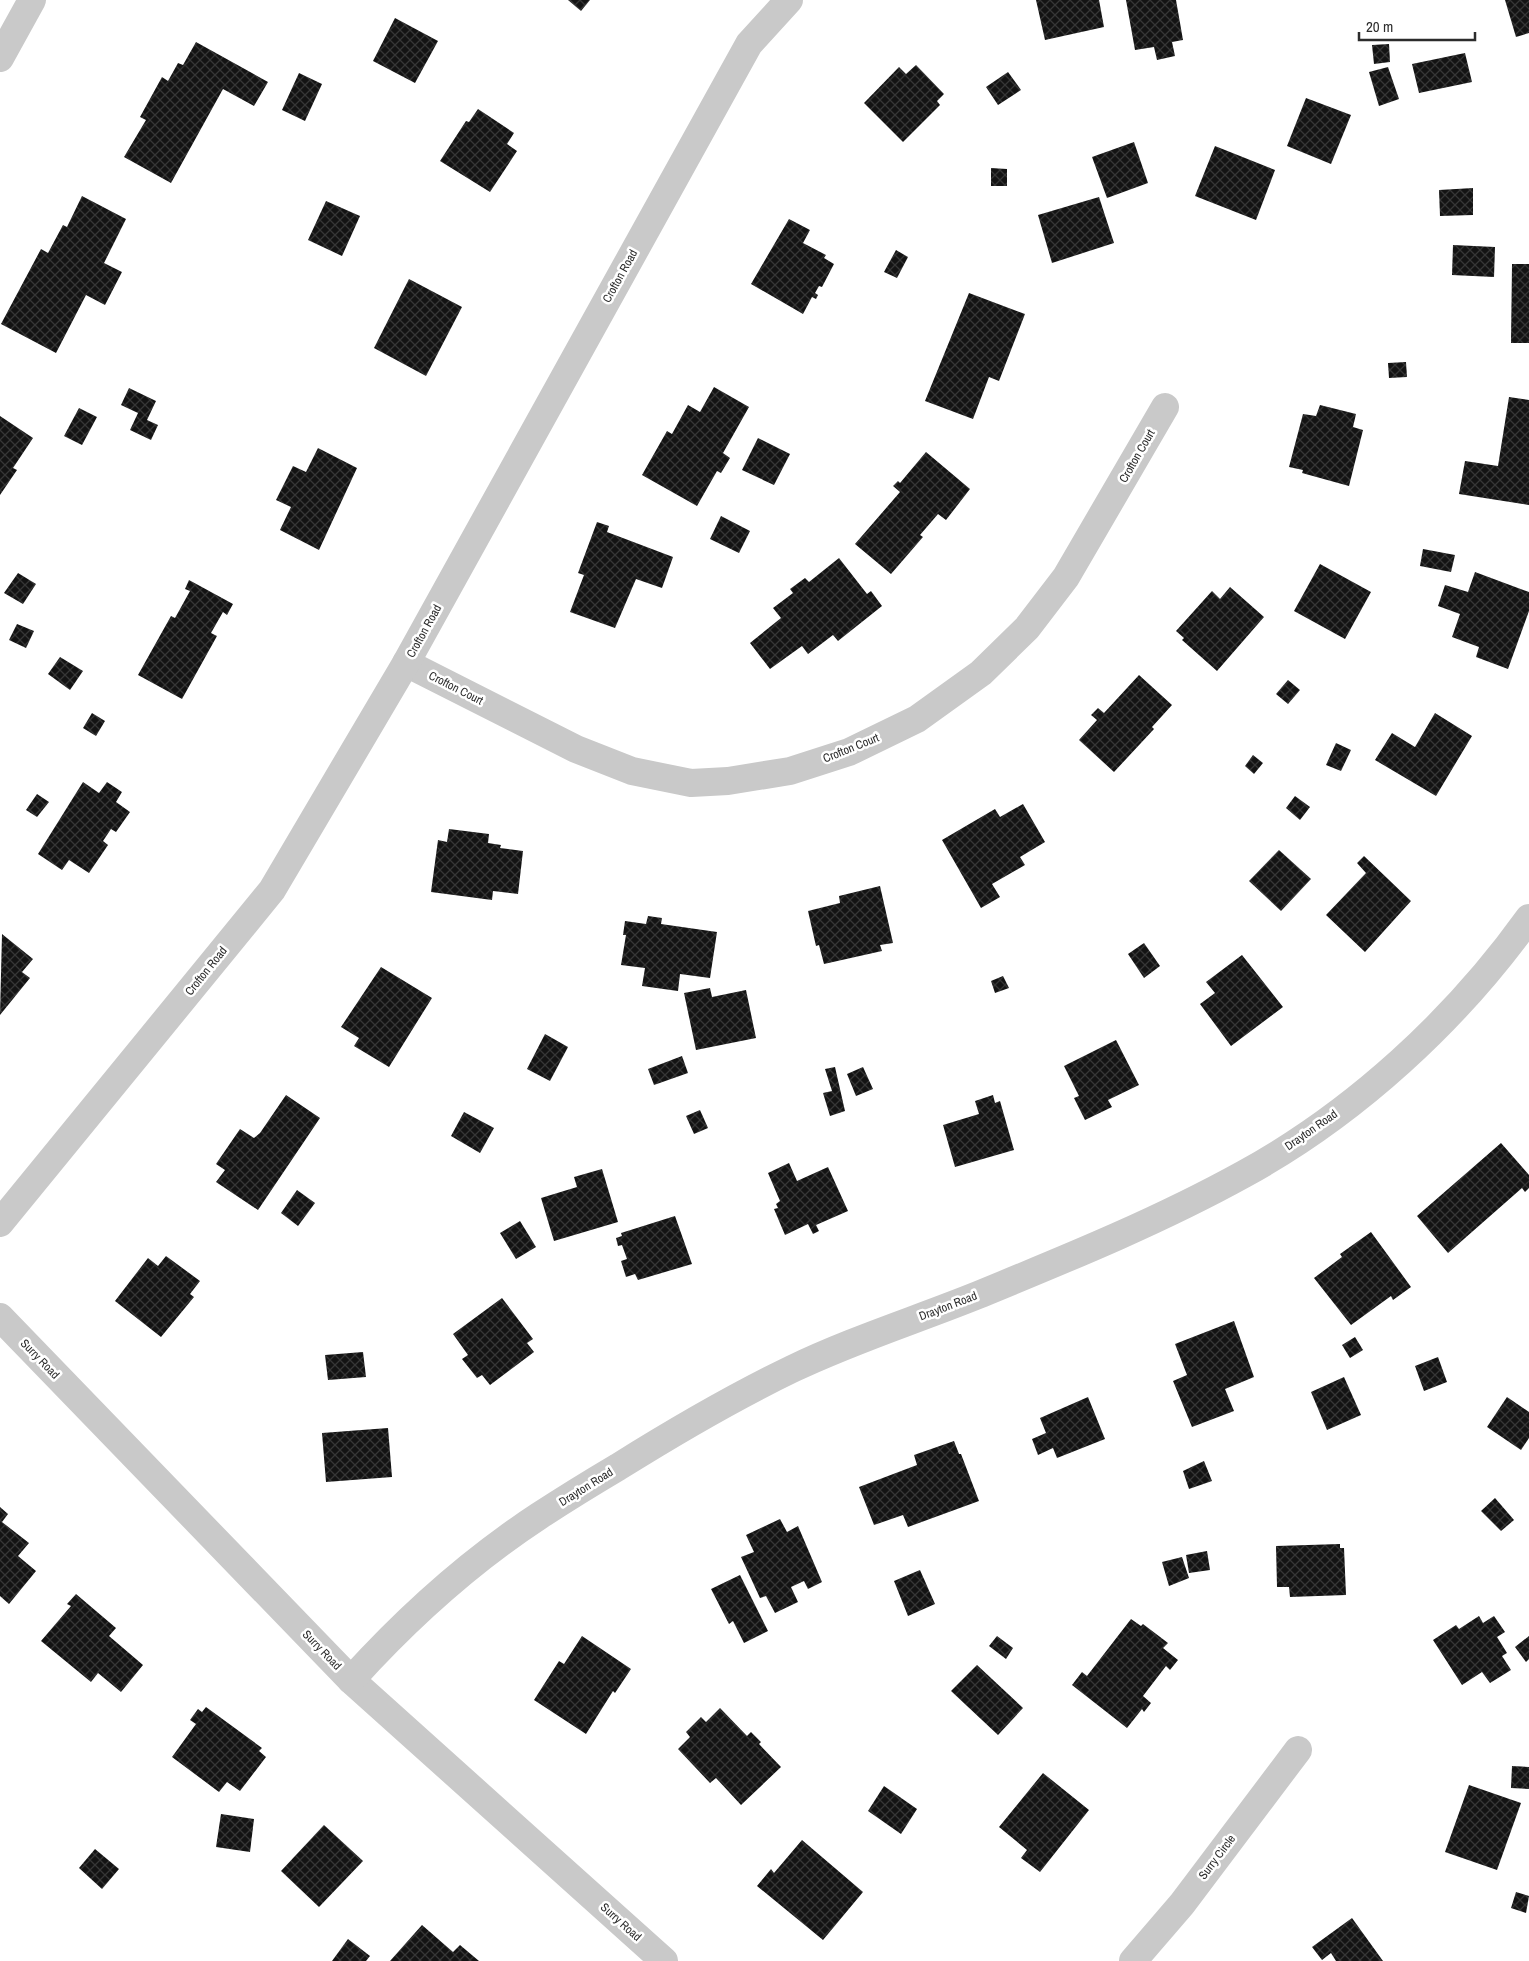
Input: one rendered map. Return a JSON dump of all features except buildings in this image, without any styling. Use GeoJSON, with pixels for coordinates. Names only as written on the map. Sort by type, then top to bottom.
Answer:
{"type":"FeatureCollection","features":[{"type":"Feature","properties":{"kind":"street"},"geometry":{"type":"LineString","coordinates":[[0,58],[32,0]]}},
{"type":"Feature","properties":{"kind":"street","name":"Crofton Road"},"geometry":{"type":"LineString","coordinates":[[0,1223],[272,890],[406,663],[749,44],[789,0]]}},
{"type":"Feature","properties":{"kind":"street","name":"Crofton Court"},"geometry":{"type":"LineString","coordinates":[[406,663],[576,749],[632,771],[681,781],[691,783],[728,781],[790,771],[849,752],[917,719],[981,673],[1027,628],[1066,577],[1165,407]]}},
{"type":"Feature","properties":{"kind":"street","name":"Drayton Road"},"geometry":{"type":"LineString","coordinates":[[351,1680],[388,1639],[451,1582],[536,1518],[668,1436],[790,1370],[854,1342],[975,1296],[1112,1239],[1245,1173],[1320,1125],[1390,1069],[1454,1008],[1529,918]]}},
{"type":"Feature","properties":{"kind":"street","name":"Surry Road"},"geometry":{"type":"LineString","coordinates":[[0,1317],[351,1680],[664,1961]]}},
{"type":"Feature","properties":{"kind":"street","name":"Surry Circle"},"geometry":{"type":"LineString","coordinates":[[1133,1961],[1182,1904],[1298,1750]]}}]}
